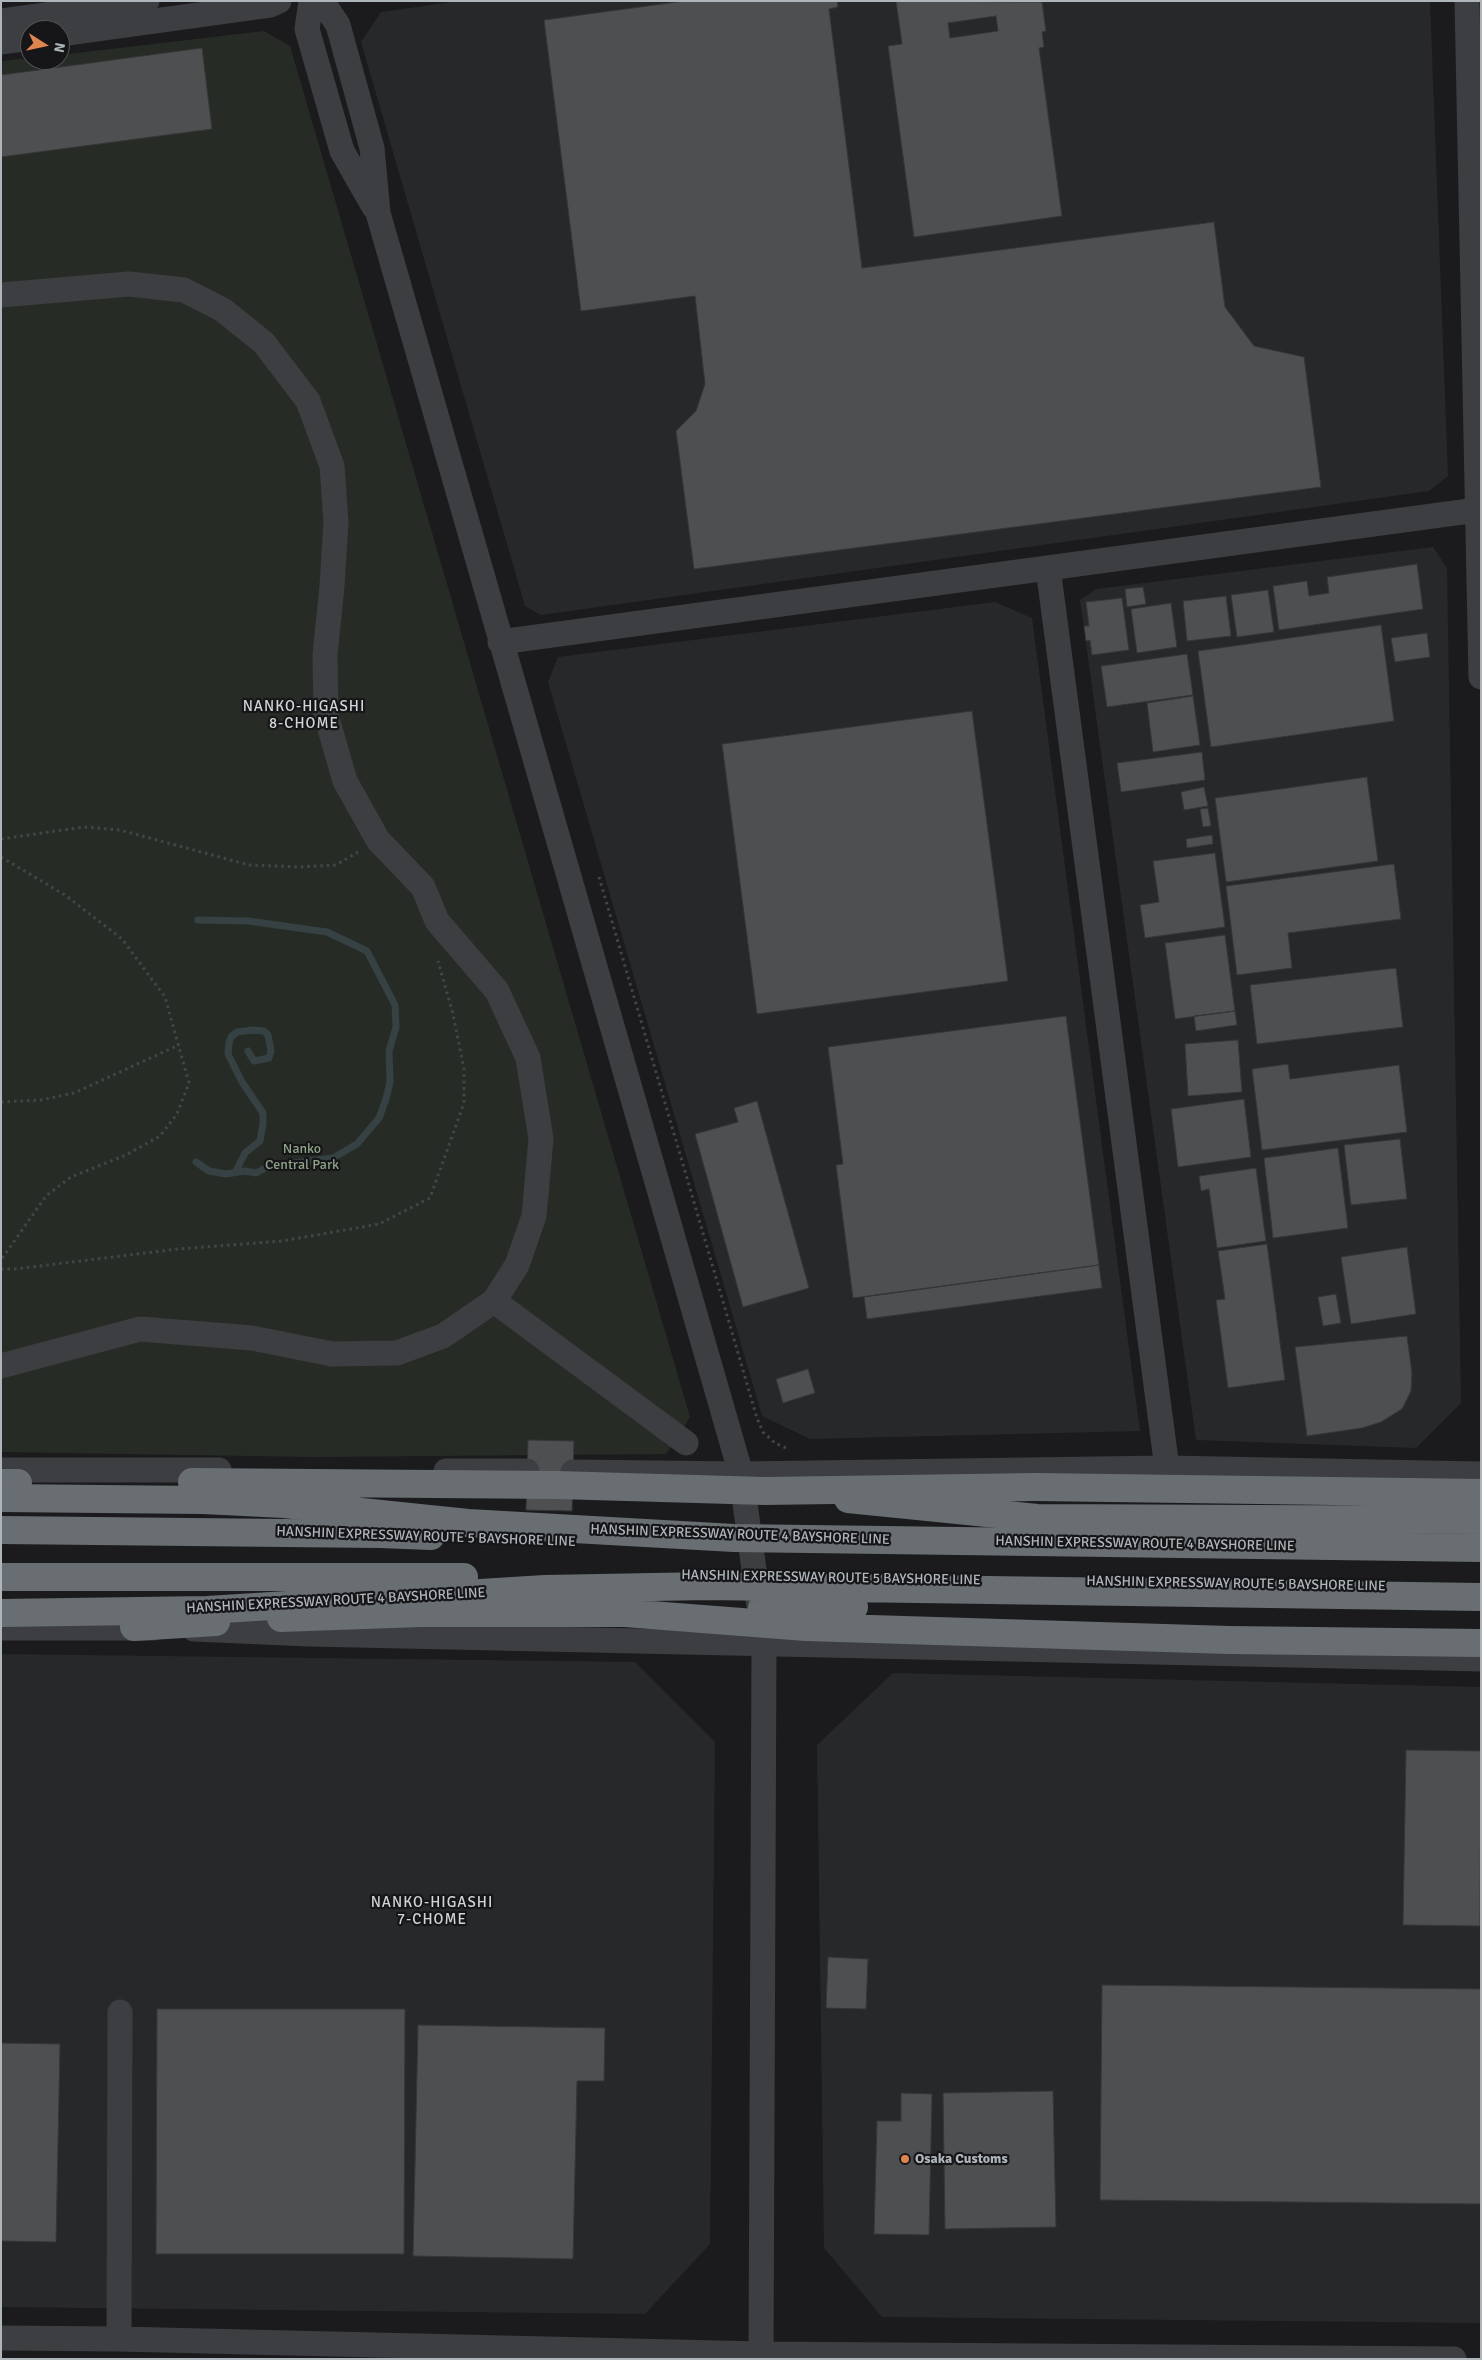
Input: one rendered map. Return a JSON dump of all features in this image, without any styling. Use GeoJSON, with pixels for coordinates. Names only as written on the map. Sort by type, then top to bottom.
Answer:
{"type":"FeatureCollection","features":[{"type":"Feature","properties":{"kind":"highway"},"geometry":{"type":"LineString","coordinates":[[5,1483],[185,1482],[557,1485],[765,1491],[1036,1487],[1481,1493]]}},
{"type":"Feature","properties":{"kind":"highway","name":"HANSHIN EXPRESSWAY ROUTE 4 BAYSHORE LINE"},"geometry":{"type":"LineString","coordinates":[[5,1483],[203,1500],[284,1504],[486,1524],[734,1538],[1481,1548]]}},
{"type":"Feature","properties":{"kind":"highway"},"geometry":{"type":"LineString","coordinates":[[765,1491],[1037,1518],[1481,1520]]}},
{"type":"Feature","properties":{"kind":"highway","name":"HANSHIN EXPRESSWAY ROUTE 5 BAYSHORE LINE"},"geometry":{"type":"LineString","coordinates":[[1,1530],[380,1534],[733,1547],[1481,1558]]}},
{"type":"Feature","properties":{"kind":"highway","name":"HANSHIN EXPRESSWAY ROUTE 5 BAYSHORE LINE"},"geometry":{"type":"LineString","coordinates":[[1,1577],[706,1576],[1481,1588]]}},
{"type":"Feature","properties":{"kind":"highway","name":"HANSHIN EXPRESSWAY ROUTE 4 BAYSHORE LINE"},"geometry":{"type":"LineString","coordinates":[[1,1613],[207,1610],[545,1589],[707,1586],[1481,1597]]}},
{"type":"Feature","properties":{"kind":"highway"},"geometry":{"type":"LineString","coordinates":[[134,1627],[279,1618],[420,1613],[625,1613],[811,1607],[1481,1612]]}},
{"type":"Feature","properties":{"kind":"highway"},"geometry":{"type":"LineString","coordinates":[[625,1613],[806,1627],[1229,1640],[1481,1644]]}},
{"type":"Feature","properties":{"kind":"street"},"geometry":{"type":"LineString","coordinates":[[55,16],[147,1]]}},
{"type":"Feature","properties":{"kind":"street"},"geometry":{"type":"LineString","coordinates":[[1,21],[55,16],[270,5],[279,1]]}},
{"type":"Feature","properties":{"kind":"street"},"geometry":{"type":"LineString","coordinates":[[311,1],[307,29],[342,151],[378,213]]}},
{"type":"Feature","properties":{"kind":"street"},"geometry":{"type":"LineString","coordinates":[[322,1],[338,24],[372,148],[378,213],[741,1474],[764,1643],[761,2356]]}},
{"type":"Feature","properties":{"kind":"street"},"geometry":{"type":"LineString","coordinates":[[1467,1],[1481,677]]}},
{"type":"Feature","properties":{"kind":"street"},"geometry":{"type":"LineString","coordinates":[[1,42],[20,39]]}},
{"type":"Feature","properties":{"kind":"street"},"geometry":{"type":"LineString","coordinates":[[1,295],[129,284],[184,290],[223,310],[264,343],[308,401],[332,466],[336,522],[325,655],[326,715],[345,781],[378,840],[423,887],[437,922],[497,991],[528,1058],[541,1139],[534,1216],[517,1265],[494,1301],[443,1336],[397,1353],[332,1354],[252,1338],[140,1329],[1,1366]]}},
{"type":"Feature","properties":{"kind":"street"},"geometry":{"type":"LineString","coordinates":[[500,642],[1477,510]]}},
{"type":"Feature","properties":{"kind":"street"},"geometry":{"type":"LineString","coordinates":[[1048,568],[1167,1468]]}},
{"type":"Feature","properties":{"kind":"street"},"geometry":{"type":"LineString","coordinates":[[494,1301],[686,1443]]}},
{"type":"Feature","properties":{"kind":"street"},"geometry":{"type":"LineString","coordinates":[[573,1472],[741,1474],[1167,1468],[1481,1474]]}},
{"type":"Feature","properties":{"kind":"street"},"geometry":{"type":"LineString","coordinates":[[5,1483],[527,1471]]}},
{"type":"Feature","properties":{"kind":"street"},"geometry":{"type":"LineString","coordinates":[[1,1628],[134,1627],[319,1634],[1481,1659]]}},
{"type":"Feature","properties":{"kind":"street"},"geometry":{"type":"LineString","coordinates":[[119,2339],[120,2012]]}},
{"type":"Feature","properties":{"kind":"street"},"geometry":{"type":"LineString","coordinates":[[1,2338],[119,2339],[761,2356],[1454,2359]]}},
{"type":"Feature","properties":{"kind":"path"},"geometry":{"type":"LineString","coordinates":[[1,839],[84,827],[120,830],[249,865],[300,867],[336,865],[378,840]]}},
{"type":"Feature","properties":{"kind":"path"},"geometry":{"type":"LineString","coordinates":[[1,857],[65,895],[122,939],[165,997],[180,1045],[189,1083],[177,1114],[160,1136],[126,1155],[71,1177],[46,1196],[1,1260]]}},
{"type":"Feature","properties":{"kind":"path"},"geometry":{"type":"LineString","coordinates":[[599,877],[757,1418],[763,1432],[775,1443],[792,1451]]}},
{"type":"Feature","properties":{"kind":"path"},"geometry":{"type":"LineString","coordinates":[[1,1269],[15,1269],[178,1248],[282,1241],[379,1224],[430,1198],[464,1104],[464,1069],[453,1014],[437,957],[437,922]]}},
{"type":"Feature","properties":{"kind":"path"},"geometry":{"type":"LineString","coordinates":[[1,1102],[41,1100],[74,1093],[180,1045]]}},
{"type":"Feature","properties":{"kind":"shaded area"},"geometry":{"type":"Polygon","coordinates":[[[459,1],[1430,1],[1448,476],[1429,491],[541,615],[525,606],[361,42],[381,12],[459,1]]]}},
{"type":"Feature","properties":{"kind":"shaded area"},"geometry":{"type":"Polygon","coordinates":[[[1433,547],[1447,568],[1461,1403],[1416,1448],[1196,1440],[1080,600],[1096,589],[1433,547]]]}},
{"type":"Feature","properties":{"kind":"shaded area"},"geometry":{"type":"Polygon","coordinates":[[[995,602],[1032,618],[1140,1431],[810,1439],[762,1416],[548,682],[558,657],[995,602]]]}},
{"type":"Feature","properties":{"kind":"shaded area"},"geometry":{"type":"Polygon","coordinates":[[[1,1654],[635,1662],[715,1742],[710,2244],[645,2314],[1,2307],[1,1654]]]}},
{"type":"Feature","properties":{"kind":"shaded area"},"geometry":{"type":"Polygon","coordinates":[[[893,1673],[1481,1687],[1481,2323],[882,2317],[824,2248],[817,1745],[893,1673]]]}},
{"type":"Feature","properties":{"kind":"green space","name":"Nanko Central Park"},"geometry":{"type":"Polygon","coordinates":[[[264,31],[290,46],[690,1417],[666,1454],[314,1457],[1,1452],[1,61],[20,59],[20,70],[70,70],[70,54],[264,31]]]}},
{"type":"Feature","properties":{"kind":"building"},"geometry":{"type":"Polygon","coordinates":[[[684,1],[837,1],[838,7],[829,9],[862,268],[1214,222],[1225,307],[1254,346],[1304,357],[1321,487],[694,569],[676,431],[696,411],[705,384],[695,296],[581,311],[544,20],[684,1]]]}},
{"type":"Feature","properties":{"kind":"building"},"geometry":{"type":"Polygon","coordinates":[[[896,1],[1042,2],[1046,31],[1042,32],[1044,47],[1039,48],[1062,216],[914,237],[888,46],[902,44],[896,1]],[[996,16],[948,23],[950,38],[998,31],[996,16]]]}},
{"type":"Feature","properties":{"kind":"building"},"geometry":{"type":"Polygon","coordinates":[[[202,48],[212,129],[1,157],[1,75],[38,70],[70,70],[70,66],[202,48]]]}},
{"type":"Feature","properties":{"kind":"building"},"geometry":{"type":"Polygon","coordinates":[[[1417,564],[1423,609],[1279,630],[1273,586],[1307,581],[1309,596],[1329,593],[1327,577],[1417,564]]]}},
{"type":"Feature","properties":{"kind":"building"},"geometry":{"type":"Polygon","coordinates":[[[1143,587],[1146,604],[1127,607],[1125,589],[1143,587]]]}},
{"type":"Feature","properties":{"kind":"building"},"geometry":{"type":"Polygon","coordinates":[[[1268,590],[1274,632],[1237,637],[1231,595],[1268,590]]]}},
{"type":"Feature","properties":{"kind":"building"},"geometry":{"type":"Polygon","coordinates":[[[1226,596],[1231,636],[1187,641],[1183,601],[1226,596]]]}},
{"type":"Feature","properties":{"kind":"building"},"geometry":{"type":"Polygon","coordinates":[[[1122,598],[1129,650],[1092,655],[1090,640],[1086,641],[1084,626],[1089,626],[1086,602],[1122,598]]]}},
{"type":"Feature","properties":{"kind":"building"},"geometry":{"type":"Polygon","coordinates":[[[1171,603],[1177,647],[1137,653],[1131,609],[1171,603]]]}},
{"type":"Feature","properties":{"kind":"building"},"geometry":{"type":"Polygon","coordinates":[[[1381,625],[1394,721],[1211,747],[1198,651],[1381,625]]]}},
{"type":"Feature","properties":{"kind":"building"},"geometry":{"type":"Polygon","coordinates":[[[1427,633],[1430,657],[1395,662],[1391,638],[1427,633]]]}},
{"type":"Feature","properties":{"kind":"building"},"geometry":{"type":"Polygon","coordinates":[[[1187,654],[1193,695],[1107,707],[1101,666],[1187,654]]]}},
{"type":"Feature","properties":{"kind":"building"},"geometry":{"type":"Polygon","coordinates":[[[1193,696],[1200,745],[1153,752],[1147,703],[1193,696]]]}},
{"type":"Feature","properties":{"kind":"building"},"geometry":{"type":"Polygon","coordinates":[[[972,711],[1008,981],[757,1014],[722,744],[972,711]]]}},
{"type":"Feature","properties":{"kind":"building"},"geometry":{"type":"Polygon","coordinates":[[[1202,752],[1205,780],[1121,792],[1117,763],[1202,752]]]}},
{"type":"Feature","properties":{"kind":"building"},"geometry":{"type":"Polygon","coordinates":[[[1367,777],[1378,861],[1226,882],[1215,798],[1367,777]]]}},
{"type":"Feature","properties":{"kind":"building"},"geometry":{"type":"Polygon","coordinates":[[[1204,787],[1208,806],[1184,810],[1181,792],[1204,787]]]}},
{"type":"Feature","properties":{"kind":"building"},"geometry":{"type":"Polygon","coordinates":[[[1208,808],[1211,826],[1203,827],[1200,809],[1208,808]]]}},
{"type":"Feature","properties":{"kind":"building"},"geometry":{"type":"Polygon","coordinates":[[[1212,835],[1213,844],[1187,848],[1186,839],[1212,835]]]}},
{"type":"Feature","properties":{"kind":"building"},"geometry":{"type":"Polygon","coordinates":[[[1215,853],[1225,927],[1145,938],[1140,905],[1159,902],[1153,861],[1215,853]]]}},
{"type":"Feature","properties":{"kind":"building"},"geometry":{"type":"Polygon","coordinates":[[[1394,864],[1401,919],[1288,933],[1292,968],[1237,975],[1226,886],[1394,864]]]}},
{"type":"Feature","properties":{"kind":"building"},"geometry":{"type":"Polygon","coordinates":[[[1225,935],[1235,1011],[1175,1019],[1165,943],[1225,935]]]}},
{"type":"Feature","properties":{"kind":"building"},"geometry":{"type":"Polygon","coordinates":[[[1396,968],[1403,1027],[1257,1044],[1250,985],[1396,968]]]}},
{"type":"Feature","properties":{"kind":"building"},"geometry":{"type":"Polygon","coordinates":[[[1235,1011],[1237,1025],[1196,1031],[1194,1016],[1235,1011]]]}},
{"type":"Feature","properties":{"kind":"building"},"geometry":{"type":"Polygon","coordinates":[[[1066,1016],[1099,1265],[853,1298],[836,1165],[843,1164],[828,1047],[1066,1016]]]}},
{"type":"Feature","properties":{"kind":"building"},"geometry":{"type":"Polygon","coordinates":[[[1238,1040],[1242,1092],[1188,1096],[1185,1044],[1238,1040]]]}},
{"type":"Feature","properties":{"kind":"building"},"geometry":{"type":"Polygon","coordinates":[[[1288,1064],[1290,1079],[1399,1065],[1407,1132],[1262,1150],[1252,1069],[1288,1064]]]}},
{"type":"Feature","properties":{"kind":"building"},"geometry":{"type":"Polygon","coordinates":[[[1244,1099],[1251,1157],[1178,1167],[1171,1109],[1244,1099]]]}},
{"type":"Feature","properties":{"kind":"building"},"geometry":{"type":"Polygon","coordinates":[[[757,1101],[809,1288],[743,1307],[695,1134],[738,1122],[734,1108],[757,1101]]]}},
{"type":"Feature","properties":{"kind":"building"},"geometry":{"type":"Polygon","coordinates":[[[1400,1139],[1407,1199],[1351,1205],[1344,1145],[1400,1139]]]}},
{"type":"Feature","properties":{"kind":"building"},"geometry":{"type":"Polygon","coordinates":[[[1338,1148],[1348,1228],[1273,1238],[1264,1158],[1338,1148]]]}},
{"type":"Feature","properties":{"kind":"building"},"geometry":{"type":"Polygon","coordinates":[[[1256,1168],[1266,1241],[1217,1248],[1209,1189],[1201,1191],[1199,1176],[1256,1168]]]}},
{"type":"Feature","properties":{"kind":"building"},"geometry":{"type":"Polygon","coordinates":[[[1267,1244],[1285,1380],[1228,1388],[1216,1300],[1225,1299],[1218,1251],[1267,1244]]]}},
{"type":"Feature","properties":{"kind":"building"},"geometry":{"type":"Polygon","coordinates":[[[1407,1247],[1416,1314],[1351,1324],[1341,1257],[1407,1247]]]}},
{"type":"Feature","properties":{"kind":"building"},"geometry":{"type":"Polygon","coordinates":[[[1099,1265],[1102,1288],[867,1319],[864,1297],[1099,1265]]]}},
{"type":"Feature","properties":{"kind":"building"},"geometry":{"type":"Polygon","coordinates":[[[1336,1294],[1341,1323],[1323,1326],[1318,1297],[1336,1294]]]}},
{"type":"Feature","properties":{"kind":"building"},"geometry":{"type":"Polygon","coordinates":[[[1407,1336],[1412,1373],[1411,1391],[1402,1409],[1381,1422],[1362,1428],[1307,1436],[1295,1347],[1407,1336]]]}},
{"type":"Feature","properties":{"kind":"building"},"geometry":{"type":"Polygon","coordinates":[[[808,1369],[815,1393],[783,1403],[776,1379],[808,1369]]]}},
{"type":"Feature","properties":{"kind":"building"},"geometry":{"type":"Polygon","coordinates":[[[528,1440],[574,1441],[572,1511],[526,1510],[528,1440]]]}},
{"type":"Feature","properties":{"kind":"building"},"geometry":{"type":"Polygon","coordinates":[[[1406,1750],[1481,1751],[1480,1926],[1403,1925],[1406,1750]]]}},
{"type":"Feature","properties":{"kind":"building"},"geometry":{"type":"Polygon","coordinates":[[[828,1957],[868,1959],[866,2009],[826,2008],[828,1957]]]}},
{"type":"Feature","properties":{"kind":"building"},"geometry":{"type":"Polygon","coordinates":[[[1102,1985],[1481,1989],[1481,2204],[1100,2200],[1102,1985]]]}},
{"type":"Feature","properties":{"kind":"building"},"geometry":{"type":"Polygon","coordinates":[[[157,2009],[405,2009],[404,2254],[156,2254],[157,2009]]]}},
{"type":"Feature","properties":{"kind":"building"},"geometry":{"type":"Polygon","coordinates":[[[418,2025],[605,2028],[604,2081],[577,2081],[573,2259],[413,2256],[418,2025]]]}},
{"type":"Feature","properties":{"kind":"building"},"geometry":{"type":"Polygon","coordinates":[[[1,2043],[60,2044],[56,2242],[1,2241],[1,2043]]]}},
{"type":"Feature","properties":{"kind":"building"},"geometry":{"type":"Polygon","coordinates":[[[1053,2091],[1056,2227],[945,2229],[943,2093],[1053,2091]]]}},
{"type":"Feature","properties":{"kind":"building"},"geometry":{"type":"Polygon","coordinates":[[[901,2093],[932,2094],[929,2235],[874,2234],[877,2121],[901,2121],[901,2093]]]}},
{"type":"Feature","properties":{"kind":"waterway"},"geometry":{"type":"LineString","coordinates":[[196,1162],[209,1171],[226,1174],[245,1171],[256,1173],[269,1166],[333,1158],[357,1144],[379,1118],[386,1099],[390,1082],[389,1051],[396,1027],[395,1005],[367,951],[327,932],[248,921],[198,920]]}},
{"type":"Feature","properties":{"kind":"waterway"},"geometry":{"type":"LineString","coordinates":[[236,1171],[245,1153],[260,1141],[263,1113],[242,1082],[228,1054],[229,1043],[231,1037],[237,1032],[264,1031],[268,1035],[271,1051],[269,1058],[254,1061],[248,1051]]}},
{"type":"Feature","properties":{"kind":"place","name":"Osaka Customs"},"geometry":{"type":"Point","coordinates":[905,2159]}},
{"type":"Feature","properties":{"kind":"district","name":"NANKO-HIGASHI 8-CHOME"},"geometry":{"type":"Point","coordinates":[304,716]}},
{"type":"Feature","properties":{"kind":"district","name":"NANKO-HIGASHI 7-CHOME"},"geometry":{"type":"Point","coordinates":[432,1912]}}]}
